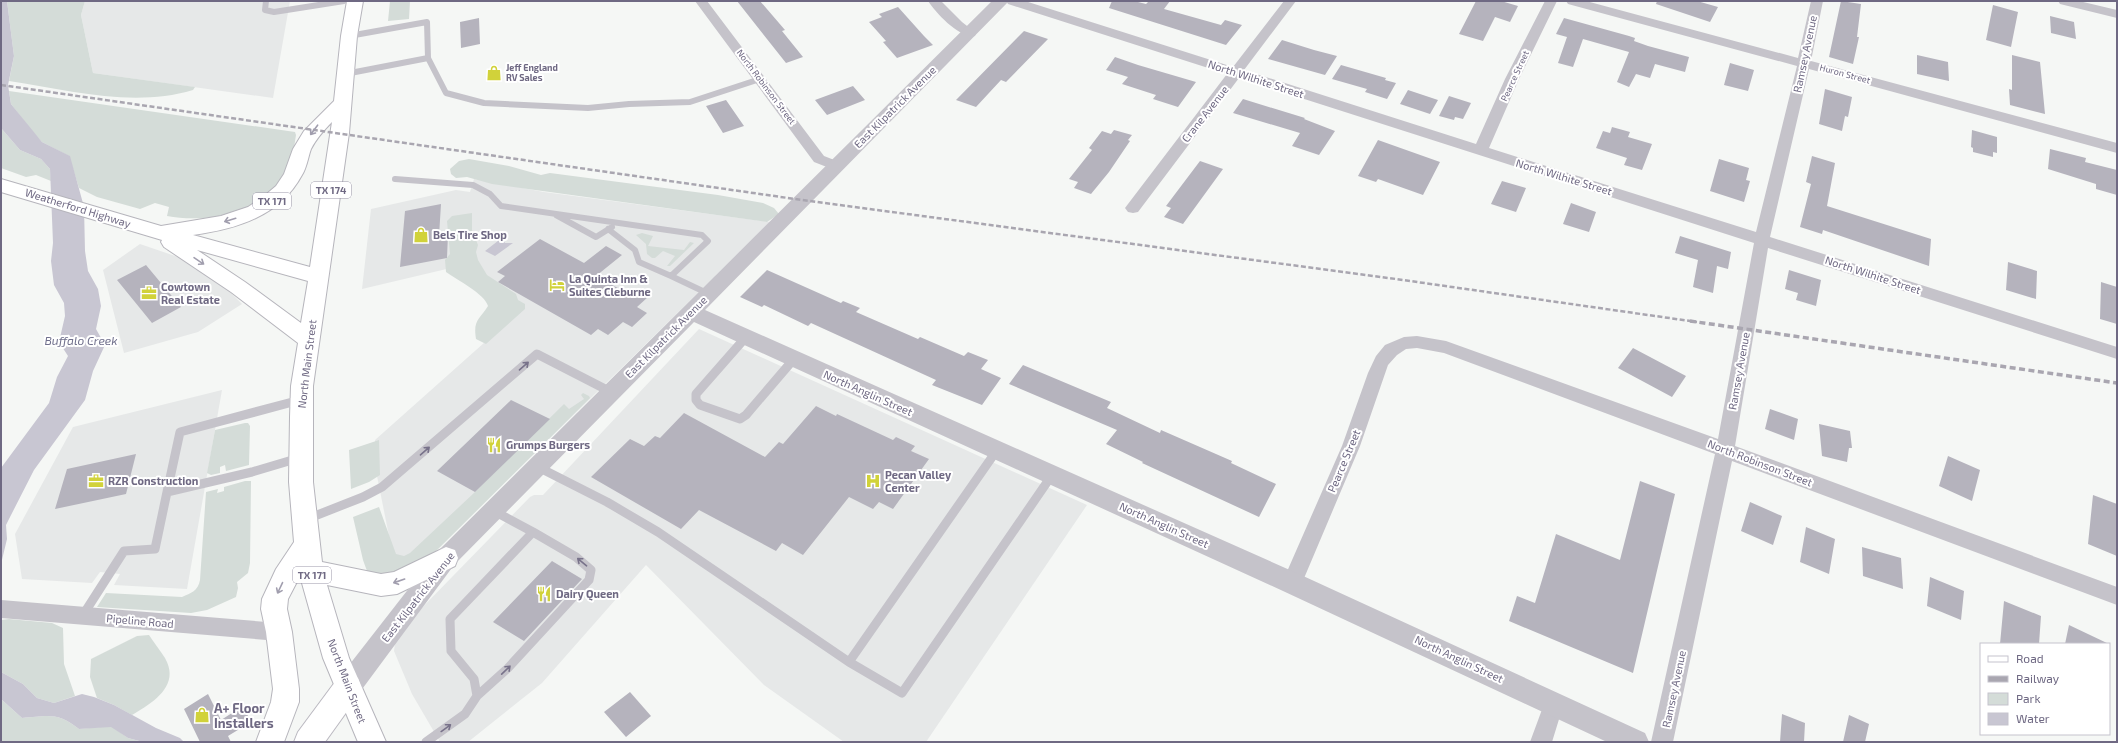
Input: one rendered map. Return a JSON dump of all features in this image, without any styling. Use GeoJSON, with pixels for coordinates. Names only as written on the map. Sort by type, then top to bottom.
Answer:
{"type":"FeatureCollection","features":[{"type":"Feature","properties":{"kind":"main road","name":"North Main Street"},"geometry":{"type":"LineString","coordinates":[[355,1],[349,36],[340,133],[300,400],[300,457],[311,571],[330,641],[372,742]]}},
{"type":"Feature","properties":{"kind":"main road","name":"TX 171"},"geometry":{"type":"LineString","coordinates":[[155,231],[220,223],[249,214],[273,201],[293,176],[302,150],[312,132],[323,119],[342,104]]}},
{"type":"Feature","properties":{"kind":"main road","name":"Weatherford Highway"},"geometry":{"type":"LineString","coordinates":[[3,186],[155,231]]}},
{"type":"Feature","properties":{"kind":"main road","name":"TX 171"},"geometry":{"type":"LineString","coordinates":[[155,231],[318,276]]}},
{"type":"Feature","properties":{"kind":"main road","name":"TX 171"},"geometry":{"type":"LineString","coordinates":[[155,231],[238,287],[310,340]]}},
{"type":"Feature","properties":{"kind":"main road"},"geometry":{"type":"LineString","coordinates":[[270,742],[285,702],[286,689],[279,632],[274,609],[275,599],[306,531]]}},
{"type":"Feature","properties":{"kind":"main road"},"geometry":{"type":"LineString","coordinates":[[311,571],[381,585],[397,583],[446,558]]}},
{"type":"Feature","properties":{"kind":"main road"},"geometry":{"type":"LineString","coordinates":[[308,742],[348,687]]}},
{"type":"Feature","properties":{"kind":"street","name":"North Robinson Street"},"geometry":{"type":"LineString","coordinates":[[701,1],[819,159],[837,166]]}},
{"type":"Feature","properties":{"kind":"street"},"geometry":{"type":"LineString","coordinates":[[934,1],[957,25],[970,33]]}},
{"type":"Feature","properties":{"kind":"street","name":"East Kilpatrick Avenue"},"geometry":{"type":"LineString","coordinates":[[348,687],[446,558],[1001,1]]}},
{"type":"Feature","properties":{"kind":"street","name":"North Wilhite Street"},"geometry":{"type":"LineString","coordinates":[[1012,1],[2117,353]]}},
{"type":"Feature","properties":{"kind":"street","name":"Crane Avenue"},"geometry":{"type":"LineString","coordinates":[[1133,208],[1290,1]]}},
{"type":"Feature","properties":{"kind":"street","name":"Pearce Street"},"geometry":{"type":"LineString","coordinates":[[1480,151],[1512,79],[1551,1]]}},
{"type":"Feature","properties":{"kind":"street","name":"Huron Street"},"geometry":{"type":"LineString","coordinates":[[1572,1],[2117,148]]}},
{"type":"Feature","properties":{"kind":"street","name":"Ramsey Avenue"},"geometry":{"type":"LineString","coordinates":[[1662,742],[1725,450],[1762,240],[1804,63],[1816,1]]}},
{"type":"Feature","properties":{"kind":"street"},"geometry":{"type":"LineString","coordinates":[[2064,1],[2117,14]]}},
{"type":"Feature","properties":{"kind":"street","name":"North Anglin Street"},"geometry":{"type":"LineString","coordinates":[[690,312],[792,360],[997,450],[1292,583],[1636,742]]}},
{"type":"Feature","properties":{"kind":"street","name":"North Robinson Street"},"geometry":{"type":"LineString","coordinates":[[1400,344],[1417,341],[1446,348],[2117,596]]}},
{"type":"Feature","properties":{"kind":"street","name":"Pearce Street"},"geometry":{"type":"LineString","coordinates":[[1292,583],[1360,424],[1380,364],[1389,351],[1400,344]]}},
{"type":"Feature","properties":{"kind":"street","name":"Pipeline Road"},"geometry":{"type":"LineString","coordinates":[[6,609],[279,632]]}},
{"type":"Feature","properties":{"kind":"street"},"geometry":{"type":"LineString","coordinates":[[1541,742],[1554,703]]}},
{"type":"Feature","properties":{"kind":"lane"},"geometry":{"type":"LineString","coordinates":[[266,1],[265,10],[274,12],[344,1]]}},
{"type":"Feature","properties":{"kind":"lane"},"geometry":{"type":"LineString","coordinates":[[349,36],[427,22],[428,58],[446,93],[484,103],[588,108],[629,104],[671,104],[690,102],[760,79]]}},
{"type":"Feature","properties":{"kind":"lane"},"geometry":{"type":"LineString","coordinates":[[345,74],[428,58]]}},
{"type":"Feature","properties":{"kind":"lane"},"geometry":{"type":"LineString","coordinates":[[395,179],[473,185],[490,194],[501,206],[620,222],[702,235],[706,238],[708,241],[671,276]]}},
{"type":"Feature","properties":{"kind":"lane"},"geometry":{"type":"LineString","coordinates":[[550,212],[596,237],[620,222]]}},
{"type":"Feature","properties":{"kind":"lane"},"geometry":{"type":"LineString","coordinates":[[608,229],[635,250],[639,262],[709,294]]}},
{"type":"Feature","properties":{"kind":"lane"},"geometry":{"type":"LineString","coordinates":[[746,338],[696,394],[696,400],[700,404],[740,418],[746,415],[792,360]]}},
{"type":"Feature","properties":{"kind":"lane"},"geometry":{"type":"LineString","coordinates":[[306,531],[382,487],[537,354],[611,392]]}},
{"type":"Feature","properties":{"kind":"lane"},"geometry":{"type":"LineString","coordinates":[[82,616],[124,551],[155,548],[180,432],[300,400]]}},
{"type":"Feature","properties":{"kind":"lane"},"geometry":{"type":"LineString","coordinates":[[849,662],[997,450]]}},
{"type":"Feature","properties":{"kind":"lane"},"geometry":{"type":"LineString","coordinates":[[167,492],[252,472],[300,457]]}},
{"type":"Feature","properties":{"kind":"lane"},"geometry":{"type":"LineString","coordinates":[[538,466],[630,515],[720,574],[813,640],[902,693],[1052,475]]}},
{"type":"Feature","properties":{"kind":"lane"},"geometry":{"type":"LineString","coordinates":[[426,742],[465,714],[477,696],[508,668],[589,580],[591,570],[576,557],[494,510]]}},
{"type":"Feature","properties":{"kind":"lane"},"geometry":{"type":"LineString","coordinates":[[477,696],[474,679],[451,651],[450,619],[533,532]]}},
{"type":"Feature","properties":{"kind":"shaded area"},"geometry":{"type":"Polygon","coordinates":[[[85,1],[290,1],[273,98],[93,73],[81,15],[85,1]]]}},
{"type":"Feature","properties":{"kind":"shaded area"},"geometry":{"type":"Polygon","coordinates":[[[474,179],[544,192],[770,222],[423,563],[394,561],[375,466],[375,440],[521,310],[455,267],[362,289],[371,209],[456,190],[470,192],[474,179]]]}},
{"type":"Feature","properties":{"kind":"shaded area"},"geometry":{"type":"Polygon","coordinates":[[[140,244],[178,257],[224,286],[242,304],[198,332],[124,353],[103,270],[140,244]]]}},
{"type":"Feature","properties":{"kind":"shaded area"},"geometry":{"type":"Polygon","coordinates":[[[699,329],[1087,505],[926,742],[844,742],[764,685],[646,565],[542,683],[468,742],[440,742],[412,694],[394,651],[395,643],[413,617],[530,497],[534,495],[543,495],[699,329]]]}},
{"type":"Feature","properties":{"kind":"shaded area"},"geometry":{"type":"Polygon","coordinates":[[[222,390],[187,589],[114,585],[120,574],[100,572],[92,583],[22,579],[15,534],[73,427],[222,390]]]}},
{"type":"Feature","properties":{"kind":"green space"},"geometry":{"type":"Polygon","coordinates":[[[7,1],[85,1],[81,15],[93,73],[195,87],[193,90],[170,95],[124,97],[78,93],[9,81],[14,56],[7,1]]]}},
{"type":"Feature","properties":{"kind":"green space"},"geometry":{"type":"Polygon","coordinates":[[[390,1],[410,1],[409,19],[388,21],[390,1]]]}},
{"type":"Feature","properties":{"kind":"green space"},"geometry":{"type":"Polygon","coordinates":[[[9,91],[295,132],[296,135],[291,162],[287,171],[277,185],[265,196],[234,212],[201,218],[167,216],[169,207],[155,203],[140,209],[97,197],[79,188],[69,156],[42,142],[11,104],[9,91]]]}},
{"type":"Feature","properties":{"kind":"green space"},"geometry":{"type":"Polygon","coordinates":[[[1,128],[20,150],[41,159],[50,169],[51,181],[36,175],[26,177],[1,168],[1,128]]]}},
{"type":"Feature","properties":{"kind":"green space"},"geometry":{"type":"Polygon","coordinates":[[[469,159],[509,166],[541,175],[550,173],[718,195],[763,203],[774,208],[779,214],[767,222],[492,184],[467,177],[456,178],[451,174],[450,169],[459,161],[469,159]]]}},
{"type":"Feature","properties":{"kind":"green space"},"geometry":{"type":"Polygon","coordinates":[[[472,213],[472,230],[478,245],[476,252],[478,260],[487,275],[516,294],[518,300],[525,304],[525,309],[486,344],[476,339],[475,328],[488,306],[486,301],[476,292],[446,272],[445,260],[450,254],[447,221],[452,216],[472,213]]]}},
{"type":"Feature","properties":{"kind":"green space"},"geometry":{"type":"Polygon","coordinates":[[[642,233],[653,236],[648,246],[684,250],[690,242],[694,243],[670,266],[667,266],[675,256],[663,251],[655,258],[652,258],[647,254],[646,244],[636,235],[642,233]]]}},
{"type":"Feature","properties":{"kind":"green space"},"geometry":{"type":"Polygon","coordinates":[[[583,393],[590,398],[422,565],[387,580],[367,571],[353,517],[379,507],[396,554],[404,556],[410,553],[475,492],[564,404],[569,409],[584,399],[581,395],[583,393]]]}},
{"type":"Feature","properties":{"kind":"green space"},"geometry":{"type":"Polygon","coordinates":[[[248,423],[250,426],[249,465],[226,471],[225,465],[220,467],[220,473],[211,475],[207,473],[215,430],[248,423]]]}},
{"type":"Feature","properties":{"kind":"green space"},"geometry":{"type":"Polygon","coordinates":[[[379,440],[380,475],[369,482],[351,489],[349,450],[379,440]]]}},
{"type":"Feature","properties":{"kind":"green space"},"geometry":{"type":"Polygon","coordinates":[[[245,481],[251,481],[250,563],[248,573],[237,582],[238,588],[236,597],[207,610],[191,613],[97,607],[106,593],[182,597],[194,591],[198,587],[200,580],[206,492],[218,489],[217,493],[224,491],[224,487],[245,481]]]}},
{"type":"Feature","properties":{"kind":"green space"},"geometry":{"type":"Polygon","coordinates":[[[9,619],[52,623],[63,628],[64,664],[75,696],[54,703],[37,698],[23,684],[1,672],[1,620],[9,619]]]}},
{"type":"Feature","properties":{"kind":"green space"},"geometry":{"type":"Polygon","coordinates":[[[149,635],[165,658],[169,668],[169,677],[167,685],[162,692],[148,705],[132,715],[97,698],[90,677],[91,659],[137,636],[149,635]]]}},
{"type":"Feature","properties":{"kind":"green space"},"geometry":{"type":"Polygon","coordinates":[[[1,699],[22,718],[52,716],[65,720],[79,729],[111,726],[128,738],[143,742],[1,742],[1,699]]]}},
{"type":"Feature","properties":{"kind":"water","name":"Buffalo Creek"},"geometry":{"type":"Polygon","coordinates":[[[1,1],[7,1],[14,56],[8,85],[11,104],[42,142],[70,156],[84,207],[85,251],[88,271],[98,289],[101,306],[96,329],[105,345],[93,371],[85,400],[34,470],[6,525],[7,539],[1,564],[1,468],[49,403],[57,377],[68,356],[59,342],[65,316],[64,303],[54,285],[51,261],[53,243],[50,169],[41,159],[20,150],[1,128],[1,1]]]}},
{"type":"Feature","properties":{"kind":"water"},"geometry":{"type":"Polygon","coordinates":[[[503,237],[505,238],[505,243],[513,243],[495,256],[485,251],[503,237]]]}},
{"type":"Feature","properties":{"kind":"water"},"geometry":{"type":"Polygon","coordinates":[[[1,672],[23,684],[37,698],[54,703],[82,694],[94,697],[114,705],[156,728],[180,738],[184,742],[143,742],[128,738],[111,727],[79,729],[65,720],[52,716],[22,718],[1,699],[1,672]]]}},
{"type":"Feature","properties":{"kind":"building"},"geometry":{"type":"Polygon","coordinates":[[[737,1],[760,1],[785,30],[782,31],[803,57],[786,63],[737,1]]]}},
{"type":"Feature","properties":{"kind":"building"},"geometry":{"type":"Polygon","coordinates":[[[1112,1],[1134,1],[1146,4],[1149,1],[1170,1],[1164,9],[1221,25],[1225,20],[1242,25],[1226,45],[1109,8],[1112,1]]]}},
{"type":"Feature","properties":{"kind":"building"},"geometry":{"type":"Polygon","coordinates":[[[1476,1],[1501,1],[1518,6],[1510,22],[1495,17],[1483,41],[1459,34],[1476,1]]]}},
{"type":"Feature","properties":{"kind":"building"},"geometry":{"type":"Polygon","coordinates":[[[1657,1],[1697,1],[1718,7],[1710,22],[1656,4],[1657,1]]]}},
{"type":"Feature","properties":{"kind":"building"},"geometry":{"type":"Polygon","coordinates":[[[1841,1],[1861,4],[1857,37],[1859,37],[1853,64],[1829,57],[1841,1]]]}},
{"type":"Feature","properties":{"kind":"building"},"geometry":{"type":"Polygon","coordinates":[[[1993,5],[2018,12],[2011,47],[1986,40],[1993,5]]]}},
{"type":"Feature","properties":{"kind":"building"},"geometry":{"type":"Polygon","coordinates":[[[898,7],[933,45],[897,58],[883,42],[886,41],[869,22],[882,17],[879,14],[898,7]]]}},
{"type":"Feature","properties":{"kind":"building"},"geometry":{"type":"Polygon","coordinates":[[[2050,16],[2074,22],[2076,39],[2051,33],[2050,16]]]}},
{"type":"Feature","properties":{"kind":"building"},"geometry":{"type":"Polygon","coordinates":[[[479,18],[480,44],[461,48],[460,22],[479,18]]]}},
{"type":"Feature","properties":{"kind":"building"},"geometry":{"type":"Polygon","coordinates":[[[1564,18],[1629,36],[1635,38],[1634,41],[1648,46],[1689,57],[1685,72],[1655,64],[1650,78],[1636,74],[1629,87],[1617,82],[1629,52],[1583,39],[1573,67],[1558,63],[1567,37],[1556,34],[1564,18]]]}},
{"type":"Feature","properties":{"kind":"building"},"geometry":{"type":"Polygon","coordinates":[[[1024,31],[1048,39],[1006,82],[1001,80],[976,107],[956,100],[1024,31]]]}},
{"type":"Feature","properties":{"kind":"building"},"geometry":{"type":"Polygon","coordinates":[[[1282,40],[1337,56],[1325,75],[1268,59],[1282,40]]]}},
{"type":"Feature","properties":{"kind":"building"},"geometry":{"type":"Polygon","coordinates":[[[1917,55],[1948,62],[1949,81],[1917,74],[1917,55]]]}},
{"type":"Feature","properties":{"kind":"building"},"geometry":{"type":"Polygon","coordinates":[[[2012,55],[2040,62],[2045,114],[2010,105],[2009,89],[2012,90],[2012,55]]]}},
{"type":"Feature","properties":{"kind":"building"},"geometry":{"type":"Polygon","coordinates":[[[1115,57],[1196,82],[1178,107],[1153,99],[1156,95],[1122,84],[1128,77],[1106,70],[1115,57]]]}},
{"type":"Feature","properties":{"kind":"building"},"geometry":{"type":"Polygon","coordinates":[[[1730,63],[1754,70],[1748,91],[1724,85],[1730,63]]]}},
{"type":"Feature","properties":{"kind":"building"},"geometry":{"type":"Polygon","coordinates":[[[1341,65],[1386,78],[1385,80],[1396,83],[1387,99],[1365,92],[1367,89],[1332,79],[1341,65]]]}},
{"type":"Feature","properties":{"kind":"building"},"geometry":{"type":"Polygon","coordinates":[[[853,86],[865,100],[827,115],[815,100],[853,86]]]}},
{"type":"Feature","properties":{"kind":"building"},"geometry":{"type":"Polygon","coordinates":[[[1825,89],[1852,97],[1848,117],[1845,116],[1842,131],[1819,124],[1825,89]]]}},
{"type":"Feature","properties":{"kind":"building"},"geometry":{"type":"Polygon","coordinates":[[[1408,90],[1438,100],[1430,114],[1400,104],[1408,90]]]}},
{"type":"Feature","properties":{"kind":"building"},"geometry":{"type":"Polygon","coordinates":[[[1449,96],[1471,103],[1463,119],[1455,117],[1454,120],[1439,116],[1449,96]]]}},
{"type":"Feature","properties":{"kind":"building"},"geometry":{"type":"Polygon","coordinates":[[[1243,99],[1305,118],[1304,119],[1335,131],[1319,155],[1292,146],[1300,133],[1233,113],[1243,99]]]}},
{"type":"Feature","properties":{"kind":"building"},"geometry":{"type":"Polygon","coordinates":[[[726,100],[744,126],[723,133],[706,106],[726,100]]]}},
{"type":"Feature","properties":{"kind":"building"},"geometry":{"type":"Polygon","coordinates":[[[1612,127],[1630,132],[1628,137],[1652,144],[1642,170],[1624,165],[1627,158],[1596,148],[1603,131],[1610,133],[1612,127]]]}},
{"type":"Feature","properties":{"kind":"building"},"geometry":{"type":"Polygon","coordinates":[[[1114,130],[1132,135],[1128,140],[1130,141],[1109,172],[1091,194],[1074,188],[1078,182],[1069,179],[1092,150],[1089,148],[1102,131],[1111,134],[1114,130]]]}},
{"type":"Feature","properties":{"kind":"building"},"geometry":{"type":"Polygon","coordinates":[[[1972,130],[1997,137],[1997,153],[1993,152],[1993,157],[1973,152],[1973,148],[1971,147],[1972,130]]]}},
{"type":"Feature","properties":{"kind":"building"},"geometry":{"type":"Polygon","coordinates":[[[1378,140],[1440,162],[1423,195],[1378,179],[1376,182],[1358,176],[1378,140]]]}},
{"type":"Feature","properties":{"kind":"building"},"geometry":{"type":"Polygon","coordinates":[[[2050,149],[2086,158],[2085,162],[2117,170],[2117,195],[2096,189],[2096,184],[2048,169],[2050,149]]]}},
{"type":"Feature","properties":{"kind":"building"},"geometry":{"type":"Polygon","coordinates":[[[1812,156],[1835,163],[1827,206],[1931,239],[1929,266],[1823,230],[1822,234],[1800,227],[1811,184],[1806,182],[1812,156]]]}},
{"type":"Feature","properties":{"kind":"building"},"geometry":{"type":"Polygon","coordinates":[[[1719,159],[1749,168],[1746,180],[1750,181],[1744,202],[1710,191],[1719,159]]]}},
{"type":"Feature","properties":{"kind":"building"},"geometry":{"type":"Polygon","coordinates":[[[1200,161],[1223,169],[1183,224],[1164,217],[1171,208],[1166,206],[1200,161]]]}},
{"type":"Feature","properties":{"kind":"building"},"geometry":{"type":"Polygon","coordinates":[[[1502,181],[1526,188],[1516,212],[1491,204],[1502,181]]]}},
{"type":"Feature","properties":{"kind":"building"},"geometry":{"type":"Polygon","coordinates":[[[1571,203],[1596,212],[1589,232],[1563,224],[1571,203]]]}},
{"type":"Feature","properties":{"kind":"building","name":"Bels Tire Shop"},"geometry":{"type":"Polygon","coordinates":[[[441,204],[439,236],[448,234],[447,258],[400,267],[405,211],[441,204]]]}},
{"type":"Feature","properties":{"kind":"building"},"geometry":{"type":"Polygon","coordinates":[[[1680,236],[1731,252],[1728,269],[1717,266],[1713,293],[1693,287],[1698,260],[1675,253],[1680,236]]]}},
{"type":"Feature","properties":{"kind":"building","name":"La Quinta Inn & Suites Cleburne"},"geometry":{"type":"Polygon","coordinates":[[[540,239],[584,263],[606,246],[622,255],[596,276],[625,292],[630,288],[648,297],[637,307],[647,313],[632,327],[623,322],[608,335],[598,329],[591,335],[498,282],[505,276],[497,272],[540,239]]]}},
{"type":"Feature","properties":{"kind":"building"},"geometry":{"type":"Polygon","coordinates":[[[2008,262],[2037,271],[2036,299],[2006,290],[2008,262]]]}},
{"type":"Feature","properties":{"kind":"building","name":"Cowtown Real Estate"},"geometry":{"type":"Polygon","coordinates":[[[146,265],[181,307],[152,323],[117,280],[146,265]]]}},
{"type":"Feature","properties":{"kind":"building"},"geometry":{"type":"Polygon","coordinates":[[[767,270],[841,303],[843,301],[860,308],[856,312],[918,339],[920,337],[964,356],[968,352],[988,360],[981,369],[1001,378],[982,405],[932,385],[936,380],[811,323],[808,326],[764,305],[762,307],[740,297],[767,270]]]}},
{"type":"Feature","properties":{"kind":"building"},"geometry":{"type":"Polygon","coordinates":[[[1789,270],[1821,280],[1816,306],[1796,300],[1798,293],[1785,289],[1789,270]]]}},
{"type":"Feature","properties":{"kind":"building"},"geometry":{"type":"Polygon","coordinates":[[[2101,282],[2117,287],[2117,324],[2100,319],[2101,282]]]}},
{"type":"Feature","properties":{"kind":"building"},"geometry":{"type":"Polygon","coordinates":[[[1633,348],[1686,376],[1672,397],[1618,368],[1633,348]]]}},
{"type":"Feature","properties":{"kind":"building"},"geometry":{"type":"Polygon","coordinates":[[[1023,365],[1111,402],[1107,408],[1160,433],[1161,430],[1232,461],[1231,463],[1276,484],[1259,517],[1142,463],[1143,462],[1106,444],[1117,430],[1009,384],[1023,365]]]}},
{"type":"Feature","properties":{"kind":"building","name":"Grumps Burgers"},"geometry":{"type":"Polygon","coordinates":[[[511,400],[550,419],[475,492],[437,471],[511,400]]]}},
{"type":"Feature","properties":{"kind":"building"},"geometry":{"type":"Polygon","coordinates":[[[816,406],[893,440],[896,437],[915,446],[911,451],[929,459],[893,509],[879,502],[873,509],[849,497],[803,555],[782,543],[776,551],[699,510],[681,529],[591,477],[630,439],[644,446],[655,436],[660,438],[684,413],[765,457],[779,442],[783,444],[816,406]]]}},
{"type":"Feature","properties":{"kind":"building"},"geometry":{"type":"Polygon","coordinates":[[[1770,409],[1798,419],[1794,440],[1765,429],[1770,409]]]}},
{"type":"Feature","properties":{"kind":"building"},"geometry":{"type":"Polygon","coordinates":[[[1819,424],[1850,431],[1852,448],[1849,448],[1847,462],[1822,456],[1819,424]]]}},
{"type":"Feature","properties":{"kind":"building","name":"RZR Construction"},"geometry":{"type":"Polygon","coordinates":[[[136,454],[126,494],[55,509],[67,469],[136,454]]]}},
{"type":"Feature","properties":{"kind":"building"},"geometry":{"type":"Polygon","coordinates":[[[1948,456],[1980,470],[1972,501],[1939,486],[1948,456]]]}},
{"type":"Feature","properties":{"kind":"building"},"geometry":{"type":"Polygon","coordinates":[[[1640,481],[1675,494],[1633,673],[1509,621],[1517,596],[1535,603],[1556,534],[1620,560],[1640,481]]]}},
{"type":"Feature","properties":{"kind":"building"},"geometry":{"type":"Polygon","coordinates":[[[2093,495],[2117,504],[2117,556],[2088,544],[2093,495]]]}},
{"type":"Feature","properties":{"kind":"building"},"geometry":{"type":"Polygon","coordinates":[[[1750,502],[1782,516],[1773,545],[1741,531],[1750,502]]]}},
{"type":"Feature","properties":{"kind":"building"},"geometry":{"type":"Polygon","coordinates":[[[1806,527],[1835,539],[1829,574],[1800,562],[1806,527]]]}},
{"type":"Feature","properties":{"kind":"building"},"geometry":{"type":"Polygon","coordinates":[[[1862,547],[1901,558],[1903,589],[1863,576],[1862,547]]]}},
{"type":"Feature","properties":{"kind":"building","name":"Dairy Queen"},"geometry":{"type":"Polygon","coordinates":[[[552,561],[582,579],[524,641],[493,622],[552,561]]]}},
{"type":"Feature","properties":{"kind":"building"},"geometry":{"type":"Polygon","coordinates":[[[1930,577],[1964,591],[1961,620],[1927,606],[1930,577]]]}},
{"type":"Feature","properties":{"kind":"building"},"geometry":{"type":"Polygon","coordinates":[[[2004,601],[2041,616],[2039,643],[2000,643],[2004,601]]]}},
{"type":"Feature","properties":{"kind":"building"},"geometry":{"type":"Polygon","coordinates":[[[2069,625],[2107,643],[2065,643],[2069,625]]]}},
{"type":"Feature","properties":{"kind":"building"},"geometry":{"type":"Polygon","coordinates":[[[630,692],[651,716],[626,737],[604,712],[630,692]]]}},
{"type":"Feature","properties":{"kind":"building","name":"A+ Floor Installers"},"geometry":{"type":"Polygon","coordinates":[[[208,694],[221,720],[243,706],[251,722],[228,736],[231,742],[200,742],[184,709],[208,694]]]}},
{"type":"Feature","properties":{"kind":"building"},"geometry":{"type":"Polygon","coordinates":[[[1782,714],[1805,723],[1804,742],[1780,742],[1782,714]]]}},
{"type":"Feature","properties":{"kind":"building"},"geometry":{"type":"Polygon","coordinates":[[[1849,715],[1869,724],[1865,742],[1843,742],[1849,715]]]}},
{"type":"Feature","properties":{"kind":"railway"},"geometry":{"type":"LineString","coordinates":[[1,85],[802,200],[1396,279],[1690,321]]}},
{"type":"Feature","properties":{"kind":"railway"},"geometry":{"type":"LineString","coordinates":[[1690,321],[1697,322]]}},
{"type":"Feature","properties":{"kind":"railway"},"geometry":{"type":"LineString","coordinates":[[1690,321],[2117,383]]}},
{"type":"Feature","properties":{"kind":"place","name":"Jeff England RV Sales"},"geometry":{"type":"Point","coordinates":[494,73]}},
{"type":"Feature","properties":{"kind":"place","name":"Bels Tire Shop"},"geometry":{"type":"Point","coordinates":[421,235]}},
{"type":"Feature","properties":{"kind":"place","name":"La Quinta Inn & Suites Cleburne"},"geometry":{"type":"Point","coordinates":[557,285]}},
{"type":"Feature","properties":{"kind":"place","name":"Cowtown Real Estate"},"geometry":{"type":"Point","coordinates":[149,293]}},
{"type":"Feature","properties":{"kind":"place","name":"Grumps Burgers"},"geometry":{"type":"Point","coordinates":[494,445]}},
{"type":"Feature","properties":{"kind":"place","name":"RZR Construction"},"geometry":{"type":"Point","coordinates":[96,481]}},
{"type":"Feature","properties":{"kind":"place","name":"Pecan Valley Center"},"geometry":{"type":"Point","coordinates":[873,481]}},
{"type":"Feature","properties":{"kind":"place","name":"Dairy Queen"},"geometry":{"type":"Point","coordinates":[544,594]}},
{"type":"Feature","properties":{"kind":"place","name":"A+ Floor Installers"},"geometry":{"type":"Point","coordinates":[202,715]}}]}
